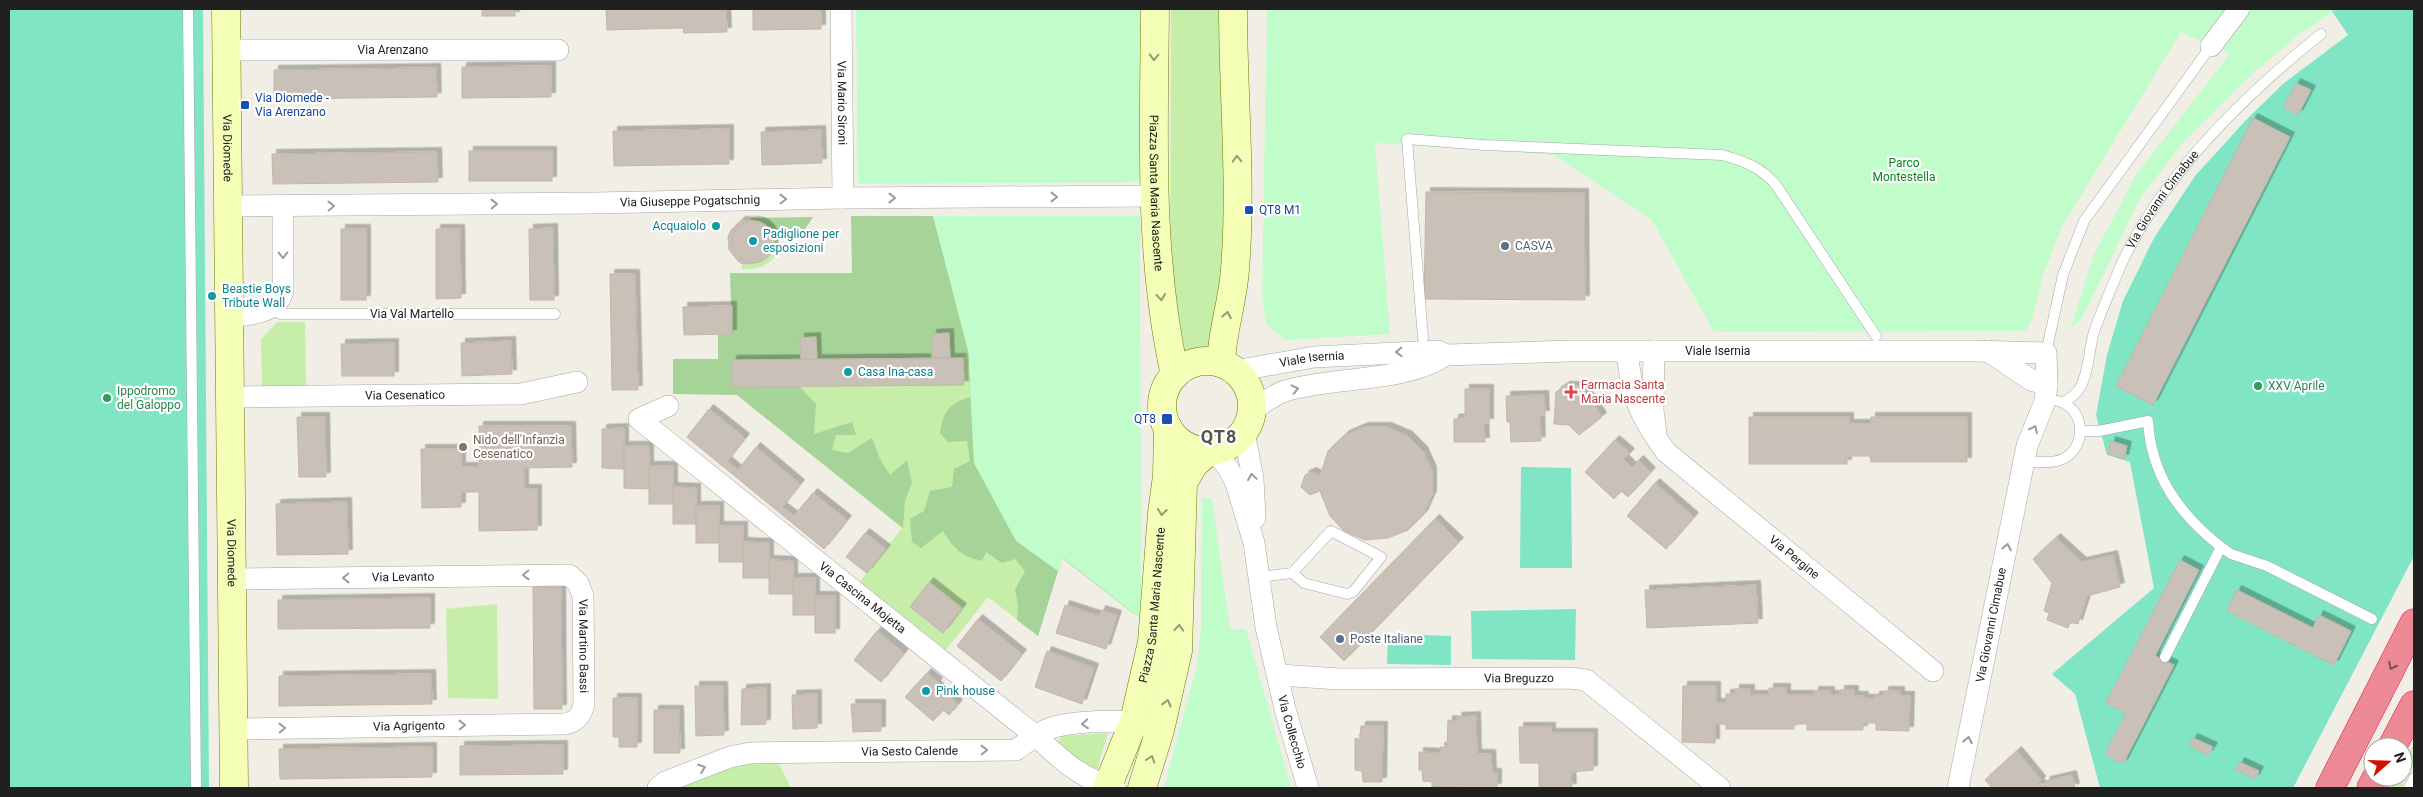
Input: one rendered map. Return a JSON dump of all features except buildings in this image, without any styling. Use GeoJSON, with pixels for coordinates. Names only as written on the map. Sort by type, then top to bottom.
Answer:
{"type":"FeatureCollection","features":[{"type":"Feature","properties":{"kind":"highway"},"geometry":{"type":"LineString","coordinates":[[2330,788],[2414,623]]}},
{"type":"Feature","properties":{"kind":"highway"},"geometry":{"type":"LineString","coordinates":[[2397,737],[2414,705]]}},
{"type":"Feature","properties":{"kind":"street","name":"Via Diomede"},"geometry":{"type":"LineString","coordinates":[[226,9],[231,316],[231,579],[234,788]]}},
{"type":"Feature","properties":{"kind":"street","name":"Via Mario Sironi"},"geometry":{"type":"LineString","coordinates":[[840,9],[843,198]]}},
{"type":"Feature","properties":{"kind":"street","name":"Piazza Santa Maria Nascente"},"geometry":{"type":"LineString","coordinates":[[1155,9],[1153,196],[1164,328],[1175,375]]}},
{"type":"Feature","properties":{"kind":"street"},"geometry":{"type":"LineString","coordinates":[[1233,9],[1238,208],[1235,271],[1222,344],[1228,367],[1249,389],[1248,421],[1253,479],[1254,543],[1266,626],[1279,675]]}},
{"type":"Feature","properties":{"kind":"street"},"geometry":{"type":"LineString","coordinates":[[2211,46],[2239,9]]}},
{"type":"Feature","properties":{"kind":"street","name":"Via Arenzano"},"geometry":{"type":"LineString","coordinates":[[227,50],[558,50]]}},
{"type":"Feature","properties":{"kind":"street","name":"Via Giuseppe Pogatschnig"},"geometry":{"type":"LineString","coordinates":[[228,206],[1153,196]]}},
{"type":"Feature","properties":{"kind":"street"},"geometry":{"type":"LineString","coordinates":[[231,316],[256,314],[270,307],[282,297],[283,206]]}},
{"type":"Feature","properties":{"kind":"street","name":"Viale Isernia"},"geometry":{"type":"LineString","coordinates":[[1228,367],[1314,357],[1438,351],[1447,355],[1627,352],[1988,351],[2046,353]]}},
{"type":"Feature","properties":{"kind":"street"},"geometry":{"type":"LineString","coordinates":[[1988,351],[2052,395]]}},
{"type":"Feature","properties":{"kind":"street","name":"Via Pergine"},"geometry":{"type":"LineString","coordinates":[[1627,352],[1631,389],[1639,410],[1666,452],[1933,672]]}},
{"type":"Feature","properties":{"kind":"street"},"geometry":{"type":"LineString","coordinates":[[1654,352],[1653,410],[1657,440]]}},
{"type":"Feature","properties":{"kind":"street","name":"Via Giovanni Cimabue"},"geometry":{"type":"LineString","coordinates":[[1958,788],[2029,440],[2052,395],[2046,353]]}},
{"type":"Feature","properties":{"kind":"street","name":"Viale Isernia"},"geometry":{"type":"LineString","coordinates":[[1248,421],[1284,391],[1322,383],[1398,373],[1438,360],[1447,355]]}},
{"type":"Feature","properties":{"kind":"street"},"geometry":{"type":"LineString","coordinates":[[1228,367],[1206,361],[1196,362],[1175,375],[1168,383],[1163,398],[1163,412],[1168,428],[1174,437],[1188,447],[1212,451],[1229,446],[1248,421]]}},
{"type":"Feature","properties":{"kind":"street","name":"Via Cesenatico"},"geometry":{"type":"LineString","coordinates":[[231,397],[521,394],[577,382]]}},
{"type":"Feature","properties":{"kind":"street","name":"Via Cascina Mojetta"},"geometry":{"type":"LineString","coordinates":[[668,406],[639,419],[1078,772],[1110,788]]}},
{"type":"Feature","properties":{"kind":"street","name":"Piazza Santa Maria Nascente"},"geometry":{"type":"LineString","coordinates":[[1110,788],[1134,721],[1152,642],[1162,514],[1167,476],[1168,428]]}},
{"type":"Feature","properties":{"kind":"street","name":"Piazza Santa Maria Nascente"},"geometry":{"type":"LineString","coordinates":[[1142,788],[1160,730],[1178,650],[1183,483],[1191,468],[1212,451]]}},
{"type":"Feature","properties":{"kind":"street"},"geometry":{"type":"LineString","coordinates":[[1212,451],[1228,468],[1236,483],[1254,543]]}},
{"type":"Feature","properties":{"kind":"street","name":"Via Levanto"},"geometry":{"type":"LineString","coordinates":[[231,579],[563,574],[574,578]]}},
{"type":"Feature","properties":{"kind":"street","name":"Via Martino Bassi"},"geometry":{"type":"LineString","coordinates":[[574,578],[583,596],[584,703],[581,715]]}},
{"type":"Feature","properties":{"kind":"street","name":"Via Collecchio"},"geometry":{"type":"LineString","coordinates":[[1279,675],[1285,709],[1308,788]]}},
{"type":"Feature","properties":{"kind":"street","name":"Via Breguzzo"},"geometry":{"type":"LineString","coordinates":[[1279,675],[1339,679],[1570,678],[1586,680],[1720,788]]}},
{"type":"Feature","properties":{"kind":"street","name":"Via Agrigento"},"geometry":{"type":"LineString","coordinates":[[233,729],[564,724],[572,723],[581,715]]}},
{"type":"Feature","properties":{"kind":"street","name":"Via Sesto Calende"},"geometry":{"type":"LineString","coordinates":[[658,788],[665,782],[740,754],[1016,750],[1047,729],[1060,726],[1134,721],[1160,730]]}},
{"type":"Feature","properties":{"kind":"lane"},"geometry":{"type":"LineString","coordinates":[[188,9],[196,788]]}},
{"type":"Feature","properties":{"kind":"lane","name":"Via Giovanni Cimabue"},"geometry":{"type":"LineString","coordinates":[[2052,395],[2074,395],[2081,385],[2097,325],[2132,241],[2186,162],[2279,68],[2321,34]]}},
{"type":"Feature","properties":{"kind":"lane","name":"Via Giovanni Cimabue"},"geometry":{"type":"LineString","coordinates":[[2046,353],[2063,275],[2084,221],[2211,46]]}},
{"type":"Feature","properties":{"kind":"lane"},"geometry":{"type":"LineString","coordinates":[[1423,338],[1407,139],[1493,145],[1722,155],[1742,160],[1760,170],[1776,185],[1876,336]]}},
{"type":"Feature","properties":{"kind":"lane","name":"Via Val Martello"},"geometry":{"type":"LineString","coordinates":[[270,307],[280,314],[555,314]]}},
{"type":"Feature","properties":{"kind":"lane"},"geometry":{"type":"LineString","coordinates":[[2024,462],[2055,461],[2063,458],[2075,448],[2081,430],[2075,412],[2052,395]]}},
{"type":"Feature","properties":{"kind":"lane"},"geometry":{"type":"LineString","coordinates":[[2081,430],[2099,431],[2148,421],[2154,461],[2162,480],[2191,520],[2220,547],[2231,554],[2267,566],[2372,619]]}},
{"type":"Feature","properties":{"kind":"lane"},"geometry":{"type":"LineString","coordinates":[[1259,577],[1292,573],[1331,531],[1382,557],[1353,592],[1347,594],[1304,583],[1292,573]]}},
{"type":"Feature","properties":{"kind":"lane"},"geometry":{"type":"LineString","coordinates":[[2165,656],[2220,547]]}},
{"type":"Feature","properties":{"kind":"lane"},"geometry":{"type":"LineString","coordinates":[[2408,788],[2414,778]]}},
{"type":"Feature","properties":{"kind":"green space","name":"Ippodromo del Galoppo"},"geometry":{"type":"Polygon","coordinates":[[[9,9],[203,9],[209,788],[9,788],[9,9]]]}},
{"type":"Feature","properties":{"kind":"green space"},"geometry":{"type":"Polygon","coordinates":[[[856,9],[1140,9],[1139,182],[858,184],[856,9]]]}},
{"type":"Feature","properties":{"kind":"green space"},"geometry":{"type":"Polygon","coordinates":[[[1171,9],[1226,9],[1224,266],[1209,348],[1183,356],[1170,287],[1171,9]]]}},
{"type":"Feature","properties":{"kind":"green space","name":"Parco Montestella"},"geometry":{"type":"Polygon","coordinates":[[[1267,9],[2337,9],[2298,35],[2260,67],[2182,144],[2141,197],[2082,318],[2070,330],[2093,257],[2135,176],[2230,54],[2181,32],[2061,228],[2042,278],[2032,321],[2025,331],[1714,332],[1652,220],[1554,155],[1375,143],[1390,334],[1285,340],[1266,324],[1262,297],[1267,9]]]}},
{"type":"Feature","properties":{"kind":"green space","name":"XXV Aprile"},"geometry":{"type":"Polygon","coordinates":[[[2337,9],[2414,9],[2414,556],[2293,788],[2100,788],[2075,694],[2052,674],[2154,588],[2130,462],[2107,455],[2096,415],[2107,355],[2123,301],[2154,238],[2195,176],[2247,119],[2284,83],[2348,35],[2332,11],[2337,9]]]}},
{"type":"Feature","properties":{"kind":"green space"},"geometry":{"type":"Polygon","coordinates":[[[851,216],[933,216],[937,230],[1134,614],[1062,558],[1038,636],[1017,620],[1018,605],[1015,590],[1025,571],[1015,559],[1002,563],[986,552],[982,561],[969,557],[951,543],[943,531],[921,548],[912,542],[910,519],[924,511],[930,491],[952,487],[954,469],[970,461],[967,441],[948,442],[940,433],[943,419],[952,405],[970,397],[968,352],[963,358],[950,358],[949,333],[932,334],[932,358],[817,359],[816,337],[800,338],[801,359],[732,360],[732,387],[799,386],[816,404],[814,434],[852,422],[856,435],[836,435],[832,450],[848,453],[872,438],[880,459],[890,475],[907,460],[912,483],[905,501],[903,528],[737,395],[673,394],[673,359],[718,359],[718,335],[732,334],[730,273],[852,273],[851,216]]]}},
{"type":"Feature","properties":{"kind":"green space"},"geometry":{"type":"Polygon","coordinates":[[[933,216],[1140,216],[1141,619],[1063,558],[1058,571],[1016,541],[974,463],[968,351],[933,216]]]}},
{"type":"Feature","properties":{"kind":"green space"},"geometry":{"type":"Polygon","coordinates":[[[813,217],[804,231],[777,231],[758,221],[750,220],[751,218],[813,217]]]}},
{"type":"Feature","properties":{"kind":"green space"},"geometry":{"type":"Polygon","coordinates":[[[770,228],[777,231],[777,255],[761,267],[741,269],[743,264],[764,258],[773,249],[774,236],[770,228]]]}},
{"type":"Feature","properties":{"kind":"green space"},"geometry":{"type":"Polygon","coordinates":[[[277,322],[305,322],[306,386],[262,387],[261,339],[277,322]]]}},
{"type":"Feature","properties":{"kind":"green space"},"geometry":{"type":"Polygon","coordinates":[[[968,351],[1058,571],[1038,636],[988,597],[946,650],[860,582],[902,528],[737,395],[732,387],[964,384],[963,358],[968,351]]]}},
{"type":"Feature","properties":{"kind":"green space"},"geometry":{"type":"Polygon","coordinates":[[[1521,467],[1571,468],[1572,568],[1520,568],[1521,467]]]}},
{"type":"Feature","properties":{"kind":"green space"},"geometry":{"type":"Polygon","coordinates":[[[1202,498],[1212,498],[1230,629],[1246,629],[1291,788],[1164,788],[1197,665],[1201,629],[1202,498]]]}},
{"type":"Feature","properties":{"kind":"green space"},"geometry":{"type":"Polygon","coordinates":[[[497,604],[498,699],[448,698],[446,609],[497,604]]]}},
{"type":"Feature","properties":{"kind":"green space"},"geometry":{"type":"Polygon","coordinates":[[[1576,609],[1575,660],[1472,659],[1471,611],[1576,609]]]}},
{"type":"Feature","properties":{"kind":"green space"},"geometry":{"type":"Polygon","coordinates":[[[1388,634],[1451,636],[1451,665],[1387,664],[1388,634]]]}},
{"type":"Feature","properties":{"kind":"green space"},"geometry":{"type":"Polygon","coordinates":[[[1108,733],[1097,770],[1081,764],[1057,742],[1062,736],[1108,733]]]}},
{"type":"Feature","properties":{"kind":"green space"},"geometry":{"type":"Polygon","coordinates":[[[2414,744],[2413,765],[2413,746],[2414,744]]]}},
{"type":"Feature","properties":{"kind":"green space"},"geometry":{"type":"Polygon","coordinates":[[[778,762],[791,788],[675,788],[737,763],[778,762]]]}},
{"type":"Feature","properties":{"kind":"place","name":"Via Diomede - Via Arenzano"},"geometry":{"type":"Point","coordinates":[245,105]}},
{"type":"Feature","properties":{"kind":"place","name":"QT8 M1"},"geometry":{"type":"Point","coordinates":[1249,210]}},
{"type":"Feature","properties":{"kind":"place","name":"Acquaiolo"},"geometry":{"type":"Point","coordinates":[716,226]}},
{"type":"Feature","properties":{"kind":"place","name":"Padiglione per esposizioni"},"geometry":{"type":"Point","coordinates":[753,241]}},
{"type":"Feature","properties":{"kind":"place","name":"CASVA"},"geometry":{"type":"Point","coordinates":[1505,246]}},
{"type":"Feature","properties":{"kind":"place","name":"Beastie Boys Tribute Wall"},"geometry":{"type":"Point","coordinates":[212,296]}},
{"type":"Feature","properties":{"kind":"place","name":"Casa Ina-casa"},"geometry":{"type":"Point","coordinates":[848,372]}},
{"type":"Feature","properties":{"kind":"place","name":"XXV Aprile"},"geometry":{"type":"Point","coordinates":[2258,386]}},
{"type":"Feature","properties":{"kind":"place","name":"Farmacia Santa Maria Nascente"},"geometry":{"type":"Point","coordinates":[1571,392]}},
{"type":"Feature","properties":{"kind":"place","name":"Ippodromo del Galoppo"},"geometry":{"type":"Point","coordinates":[107,398]}},
{"type":"Feature","properties":{"kind":"place","name":"QT8"},"geometry":{"type":"Point","coordinates":[1167,419]}},
{"type":"Feature","properties":{"kind":"place","name":"Nido dell'Infanzia Cesenatico"},"geometry":{"type":"Point","coordinates":[463,447]}},
{"type":"Feature","properties":{"kind":"place","name":"Poste Italiane"},"geometry":{"type":"Point","coordinates":[1340,639]}},
{"type":"Feature","properties":{"kind":"place","name":"Pink house"},"geometry":{"type":"Point","coordinates":[926,691]}},
{"type":"Feature","properties":{"kind":"district","name":"QT8"},"geometry":{"type":"Point","coordinates":[1219,436]}}]}
